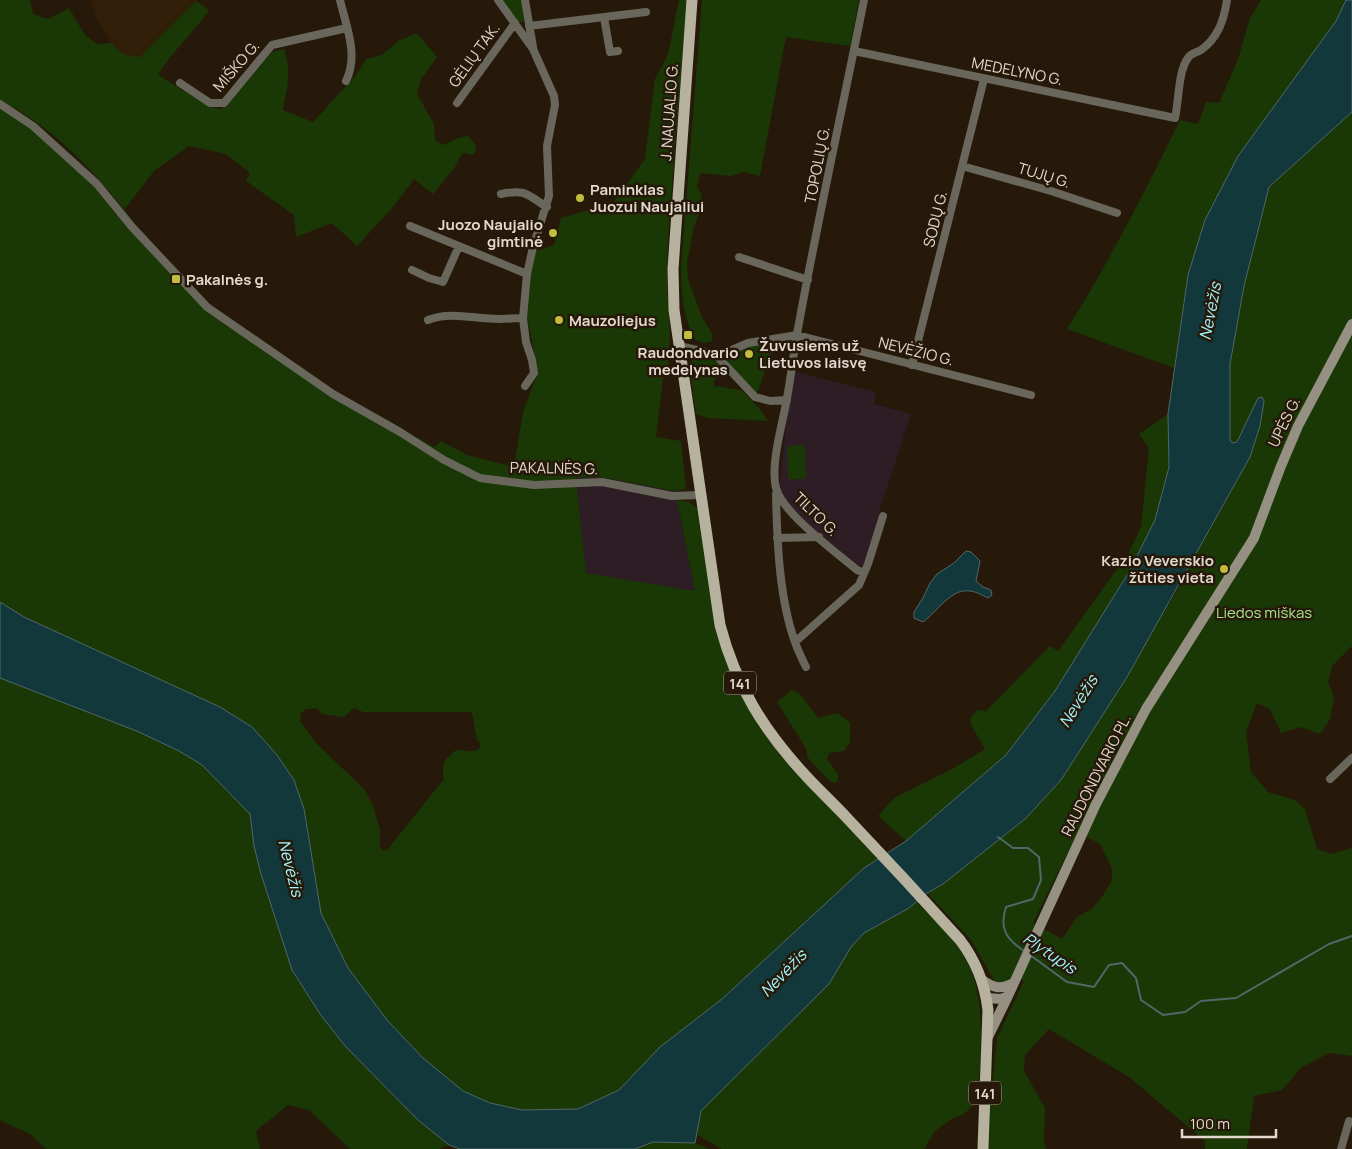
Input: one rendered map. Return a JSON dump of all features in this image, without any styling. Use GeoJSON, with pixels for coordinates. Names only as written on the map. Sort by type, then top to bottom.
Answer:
{"type":"FeatureCollection","features":[{"type":"Feature","properties":{"kind":"main road","name":"J. NAUJALIO G."},"geometry":{"type":"LineString","coordinates":[[692,0],[672,276],[674,310],[700,495]]}},
{"type":"Feature","properties":{"kind":"main road","name":"UPĖS G."},"geometry":{"type":"LineString","coordinates":[[1254,538],[1280,466],[1298,426],[1352,324]]}},
{"type":"Feature","properties":{"kind":"main road","name":"141"},"geometry":{"type":"LineString","coordinates":[[700,495],[720,625],[729,658],[738,681],[756,714],[775,741],[807,777],[861,832],[967,948],[987,998]]}},
{"type":"Feature","properties":{"kind":"main road","name":"RAUDONDVARIO PL."},"geometry":{"type":"LineString","coordinates":[[988,1037],[1096,804],[1146,709],[1254,538]]}},
{"type":"Feature","properties":{"kind":"main road"},"geometry":{"type":"LineString","coordinates":[[981,979],[996,988],[1004,988],[1014,983]]}},
{"type":"Feature","properties":{"kind":"main road"},"geometry":{"type":"LineString","coordinates":[[987,998],[996,988]]}},
{"type":"Feature","properties":{"kind":"main road"},"geometry":{"type":"LineString","coordinates":[[987,998],[1008,996]]}},
{"type":"Feature","properties":{"kind":"main road","name":"RAUDONDVARIO PL."},"geometry":{"type":"LineString","coordinates":[[983,1149],[988,1037],[987,998]]}},
{"type":"Feature","properties":{"kind":"street"},"geometry":{"type":"LineString","coordinates":[[340,0],[353,54],[351,70],[346,80]]}},
{"type":"Feature","properties":{"kind":"street"},"geometry":{"type":"LineString","coordinates":[[498,0],[533,48],[554,96],[555,104],[547,146],[550,187],[547,206],[533,247],[527,274],[523,318],[526,342],[534,373],[525,386]]}},
{"type":"Feature","properties":{"kind":"street"},"geometry":{"type":"LineString","coordinates":[[526,0],[533,48]]}},
{"type":"Feature","properties":{"kind":"street","name":"TOPOLIŲ G."},"geometry":{"type":"LineString","coordinates":[[797,336],[864,0]]}},
{"type":"Feature","properties":{"kind":"street","name":"MEDELYNO G."},"geometry":{"type":"LineString","coordinates":[[854,51],[1175,118],[1186,60],[1205,46],[1216,34],[1222,23],[1227,0]]}},
{"type":"Feature","properties":{"kind":"street"},"geometry":{"type":"LineString","coordinates":[[530,26],[646,12]]}},
{"type":"Feature","properties":{"kind":"street"},"geometry":{"type":"LineString","coordinates":[[604,17],[610,52],[618,51]]}},
{"type":"Feature","properties":{"kind":"street","name":"GĖLIŲ TAK."},"geometry":{"type":"LineString","coordinates":[[457,103],[515,23]]}},
{"type":"Feature","properties":{"kind":"street","name":"MIŠKO G."},"geometry":{"type":"LineString","coordinates":[[180,83],[210,103],[224,103],[272,45],[347,28]]}},
{"type":"Feature","properties":{"kind":"street","name":"SODŲ G."},"geometry":{"type":"LineString","coordinates":[[912,365],[984,79]]}},
{"type":"Feature","properties":{"kind":"street","name":"PAKALNĖS G."},"geometry":{"type":"LineString","coordinates":[[0,104],[33,126],[97,184],[132,227],[207,307],[332,394],[400,432],[444,460],[480,478],[534,485],[602,482],[672,496],[700,495]]}},
{"type":"Feature","properties":{"kind":"street","name":"TUJŲ G."},"geometry":{"type":"LineString","coordinates":[[962,166],[1051,190],[1117,213]]}},
{"type":"Feature","properties":{"kind":"street"},"geometry":{"type":"LineString","coordinates":[[501,194],[523,191],[547,206]]}},
{"type":"Feature","properties":{"kind":"street"},"geometry":{"type":"LineString","coordinates":[[410,226],[527,274]]}},
{"type":"Feature","properties":{"kind":"street"},"geometry":{"type":"LineString","coordinates":[[412,270],[443,282],[459,246]]}},
{"type":"Feature","properties":{"kind":"street"},"geometry":{"type":"LineString","coordinates":[[740,257],[808,280]]}},
{"type":"Feature","properties":{"kind":"street"},"geometry":{"type":"LineString","coordinates":[[428,320],[438,316],[450,315],[499,319],[523,318]]}},
{"type":"Feature","properties":{"kind":"street","name":"NEVĖŽIO G."},"geometry":{"type":"LineString","coordinates":[[716,354],[725,353],[748,342],[797,336],[1030,395]]}},
{"type":"Feature","properties":{"kind":"street","name":"TILTO G."},"geometry":{"type":"LineString","coordinates":[[797,336],[780,433],[775,471],[776,489],[792,514],[864,573]]}},
{"type":"Feature","properties":{"kind":"street"},"geometry":{"type":"LineString","coordinates":[[679,346],[716,354],[755,397],[770,401],[787,400]]}},
{"type":"Feature","properties":{"kind":"street"},"geometry":{"type":"LineString","coordinates":[[776,489],[777,538],[786,605],[795,642],[806,667]]}},
{"type":"Feature","properties":{"kind":"street"},"geometry":{"type":"LineString","coordinates":[[795,642],[859,585],[883,516]]}},
{"type":"Feature","properties":{"kind":"street"},"geometry":{"type":"LineString","coordinates":[[777,538],[819,537]]}},
{"type":"Feature","properties":{"kind":"street"},"geometry":{"type":"LineString","coordinates":[[1330,779],[1352,758]]}},
{"type":"Feature","properties":{"kind":"street"},"geometry":{"type":"LineString","coordinates":[[1341,1149],[1349,1121],[1352,1122]]}},
{"type":"Feature","properties":{"kind":"shaded area"},"geometry":{"type":"Polygon","coordinates":[[[92,0],[197,0],[140,57],[129,57],[120,52],[111,43],[97,20],[91,4],[92,0]]]}},
{"type":"Feature","properties":{"kind":"shaded area"},"geometry":{"type":"Polygon","coordinates":[[[795,372],[876,392],[874,404],[911,414],[880,509],[865,564],[859,566],[793,512],[781,493],[780,483],[788,406],[795,372]]]}},
{"type":"Feature","properties":{"kind":"shaded area"},"geometry":{"type":"Polygon","coordinates":[[[600,477],[675,491],[695,591],[586,574],[576,478],[600,477]]]}},
{"type":"Feature","properties":{"kind":"green space"},"geometry":{"type":"Polygon","coordinates":[[[0,0],[30,0],[33,14],[48,19],[69,8],[85,35],[97,44],[111,43],[124,54],[140,57],[196,1],[209,10],[158,75],[210,107],[220,109],[226,106],[272,52],[284,49],[288,73],[283,110],[313,122],[356,75],[366,59],[382,55],[398,41],[417,33],[437,57],[421,79],[417,94],[434,124],[435,140],[443,145],[458,138],[468,136],[476,146],[476,151],[473,155],[462,154],[455,167],[433,194],[414,179],[393,207],[357,246],[332,223],[296,237],[294,215],[246,181],[250,173],[226,154],[189,146],[154,171],[124,210],[104,185],[68,148],[43,127],[0,100],[0,0]]]}},
{"type":"Feature","properties":{"kind":"green space"},"geometry":{"type":"Polygon","coordinates":[[[501,0],[523,0],[524,22],[514,19],[501,0]]]}},
{"type":"Feature","properties":{"kind":"green space"},"geometry":{"type":"Polygon","coordinates":[[[679,0],[687,0],[668,235],[667,286],[670,335],[668,365],[663,379],[656,437],[681,441],[686,489],[675,491],[600,477],[576,478],[586,573],[695,591],[677,500],[689,503],[699,510],[724,656],[734,682],[764,734],[780,755],[878,859],[864,868],[722,999],[661,1047],[619,1090],[578,1109],[522,1110],[490,1103],[463,1091],[423,1058],[387,1020],[348,968],[321,913],[304,809],[294,780],[220,707],[24,617],[0,602],[0,108],[32,130],[64,156],[93,185],[117,216],[124,210],[152,244],[212,306],[321,383],[434,447],[441,441],[467,455],[514,467],[523,412],[538,372],[527,316],[529,278],[536,251],[554,245],[561,218],[613,203],[645,159],[655,79],[668,55],[679,0]],[[317,708],[306,709],[301,713],[300,721],[317,744],[364,789],[373,806],[380,830],[380,846],[383,851],[388,849],[444,779],[444,762],[456,750],[475,751],[478,750],[481,744],[477,740],[472,712],[363,712],[354,708],[344,717],[322,714],[317,708]]]}},
{"type":"Feature","properties":{"kind":"green space"},"geometry":{"type":"Polygon","coordinates":[[[702,0],[859,0],[850,46],[786,37],[760,176],[744,172],[731,176],[700,173],[697,187],[701,193],[702,206],[694,227],[687,263],[688,279],[701,315],[713,336],[711,342],[705,343],[695,340],[685,313],[682,296],[681,267],[702,0]]]}},
{"type":"Feature","properties":{"kind":"green space"},"geometry":{"type":"Polygon","coordinates":[[[1261,0],[1346,0],[1336,21],[1188,275],[1174,368],[1067,329],[1126,226],[1180,120],[1198,124],[1206,102],[1219,103],[1238,59],[1250,18],[1261,0]]]}},
{"type":"Feature","properties":{"kind":"green space","name":"Liedos miškas"},"geometry":{"type":"Polygon","coordinates":[[[1352,112],[1352,646],[1332,666],[1328,682],[1334,697],[1330,719],[1320,734],[1301,727],[1281,733],[1270,709],[1257,703],[1246,732],[1251,772],[1268,792],[1295,800],[1305,809],[1317,849],[1331,854],[1352,848],[1352,1056],[1329,1053],[1302,1067],[1282,1090],[1254,1096],[1247,1149],[1205,1149],[1205,1141],[1129,1077],[1049,1029],[1025,1055],[1024,1071],[1045,1108],[1044,1143],[1046,1149],[989,1149],[990,1107],[997,1038],[1024,981],[1014,974],[1008,983],[994,980],[971,940],[927,893],[943,884],[1025,819],[1061,780],[1172,599],[1250,457],[1260,426],[1258,398],[1237,442],[1232,443],[1230,440],[1230,364],[1244,286],[1269,187],[1352,112]],[[1078,832],[1033,923],[1062,939],[1077,917],[1092,909],[1112,880],[1112,869],[1100,844],[1078,832]]]}},
{"type":"Feature","properties":{"kind":"green space"},"geometry":{"type":"Polygon","coordinates":[[[775,341],[757,394],[723,359],[744,347],[775,341]]]}},
{"type":"Feature","properties":{"kind":"green space"},"geometry":{"type":"Polygon","coordinates":[[[693,352],[706,355],[715,360],[732,376],[720,375],[714,380],[714,386],[741,390],[759,408],[768,421],[708,418],[696,414],[689,363],[696,358],[690,354],[693,352]]]}},
{"type":"Feature","properties":{"kind":"green space"},"geometry":{"type":"Polygon","coordinates":[[[1168,414],[1169,467],[1155,520],[1129,572],[1055,691],[1006,755],[906,841],[878,816],[894,798],[954,768],[985,749],[971,725],[970,718],[978,710],[986,711],[1050,646],[1058,651],[1128,554],[1141,527],[1149,448],[1139,434],[1168,414]]]}},
{"type":"Feature","properties":{"kind":"green space"},"geometry":{"type":"Polygon","coordinates":[[[805,445],[806,479],[788,479],[787,446],[805,445]]]}},
{"type":"Feature","properties":{"kind":"green space"},"geometry":{"type":"Polygon","coordinates":[[[0,678],[139,732],[179,751],[202,765],[250,814],[254,846],[261,874],[292,970],[320,1014],[345,1046],[418,1120],[449,1145],[439,1149],[350,1149],[309,1110],[288,1105],[256,1131],[260,1149],[46,1149],[30,1134],[0,1120],[0,678]]]}},
{"type":"Feature","properties":{"kind":"green space"},"geometry":{"type":"Polygon","coordinates":[[[792,690],[800,694],[818,718],[838,713],[850,723],[850,742],[844,751],[829,753],[827,759],[838,774],[838,781],[834,783],[807,757],[807,750],[777,702],[792,690]]]}},
{"type":"Feature","properties":{"kind":"green space"},"geometry":{"type":"Polygon","coordinates":[[[917,902],[961,950],[970,967],[976,985],[981,1023],[978,1100],[964,1114],[952,1119],[935,1131],[924,1149],[722,1149],[697,1135],[701,1111],[829,984],[851,947],[864,933],[917,902]]]}},
{"type":"Feature","properties":{"kind":"green space"},"geometry":{"type":"Polygon","coordinates":[[[653,1142],[695,1143],[709,1149],[635,1149],[653,1142]]]}},
{"type":"Feature","properties":{"kind":"water","name":"Nevėžis"},"geometry":{"type":"Polygon","coordinates":[[[1346,0],[1352,0],[1352,112],[1269,187],[1244,286],[1230,364],[1230,440],[1232,443],[1237,442],[1258,398],[1262,397],[1264,401],[1260,426],[1250,457],[1127,677],[1061,780],[1025,819],[943,884],[927,893],[909,908],[864,933],[851,947],[829,984],[701,1111],[695,1143],[653,1142],[635,1149],[460,1149],[449,1145],[418,1120],[345,1046],[320,1014],[292,970],[261,874],[254,846],[250,814],[202,765],[179,751],[139,732],[0,678],[0,602],[24,617],[220,707],[252,727],[277,755],[294,780],[304,809],[321,913],[348,968],[387,1020],[423,1058],[463,1091],[490,1103],[522,1110],[578,1109],[619,1090],[660,1047],[722,999],[864,868],[906,841],[1006,755],[1055,691],[1129,572],[1155,520],[1169,467],[1168,414],[1188,275],[1205,220],[1238,156],[1336,21],[1346,0]]]}},
{"type":"Feature","properties":{"kind":"water"},"geometry":{"type":"Polygon","coordinates":[[[966,551],[971,552],[980,561],[976,581],[983,587],[991,590],[992,595],[988,598],[979,593],[962,591],[950,597],[923,622],[914,618],[914,612],[930,583],[937,574],[954,563],[966,551]]]}},
{"type":"Feature","properties":{"kind":"waterway","name":"Plytupis"},"geometry":{"type":"LineString","coordinates":[[998,837],[1013,848],[1028,848],[1039,857],[1041,880],[1033,899],[1006,907],[1004,914],[1003,921],[1006,932],[1013,942],[1024,951]]}},
{"type":"Feature","properties":{"kind":"waterway","name":"Plytupis"},"geometry":{"type":"LineString","coordinates":[[1030,955],[1067,982],[1094,987],[1109,965],[1122,963],[1136,978],[1141,1000],[1163,1015],[1185,1012],[1201,1001],[1236,998],[1329,944],[1352,936]]}},
{"type":"Feature","properties":{"kind":"place","name":"Paminklas Juozui Naujaliui"},"geometry":{"type":"Point","coordinates":[580,198]}},
{"type":"Feature","properties":{"kind":"place","name":"Juozo Naujalio gimtinė"},"geometry":{"type":"Point","coordinates":[553,233]}},
{"type":"Feature","properties":{"kind":"place","name":"Pakalnės g."},"geometry":{"type":"Point","coordinates":[176,279]}},
{"type":"Feature","properties":{"kind":"place","name":"Mauzoliejus"},"geometry":{"type":"Point","coordinates":[559,320]}},
{"type":"Feature","properties":{"kind":"place","name":"Raudondvario medelynas"},"geometry":{"type":"Point","coordinates":[688,335]}},
{"type":"Feature","properties":{"kind":"place","name":"Žuvusiems už Lietuvos laisvę"},"geometry":{"type":"Point","coordinates":[749,354]}},
{"type":"Feature","properties":{"kind":"place","name":"Kazio Veverskio žūties vieta"},"geometry":{"type":"Point","coordinates":[1224,569]}}]}
